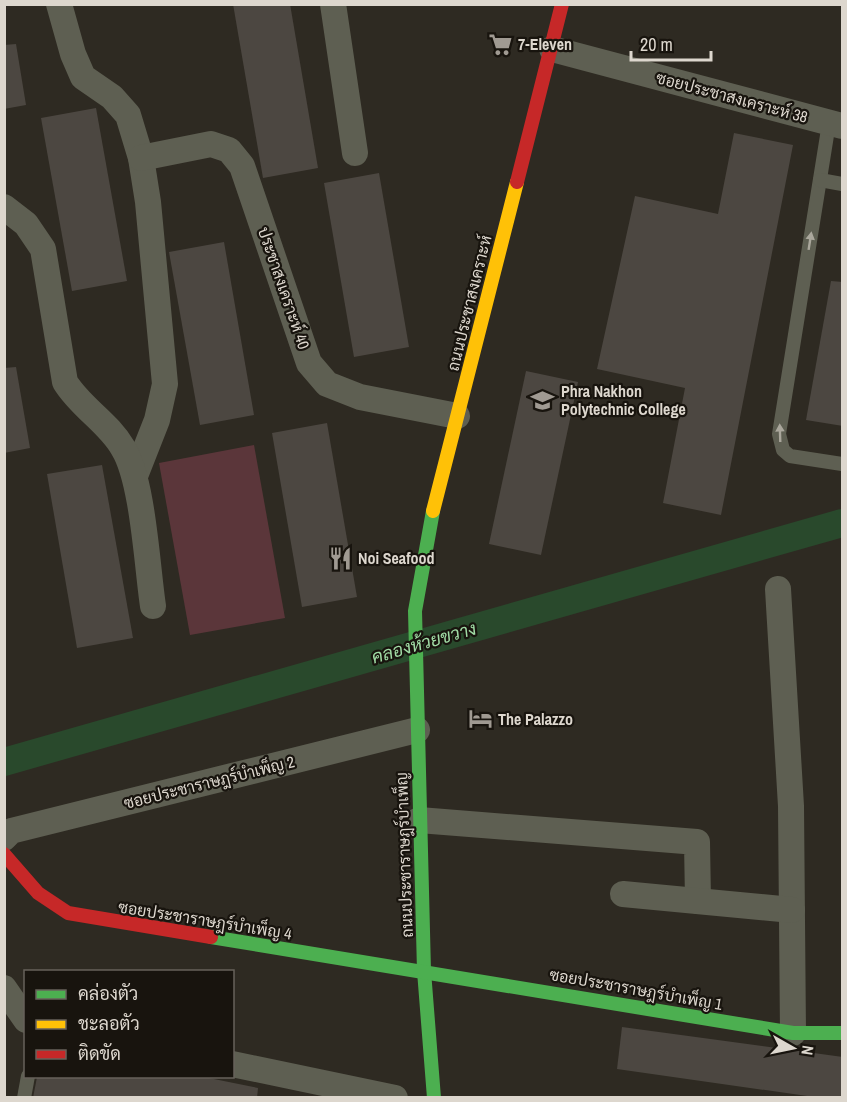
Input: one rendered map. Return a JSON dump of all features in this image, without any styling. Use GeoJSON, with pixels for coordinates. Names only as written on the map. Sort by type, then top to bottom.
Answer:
{"type":"FeatureCollection","features":[{"type":"Feature","properties":{"kind":"main road","name":"ถนนประชาสงเคราะห์"},"geometry":{"type":"LineString","coordinates":[[415,611],[426,542],[552,49],[558,5]]}},
{"type":"Feature","properties":{"kind":"main road","name":"ถนนประชาราษฎร์บำเพ็ญ"},"geometry":{"type":"LineString","coordinates":[[415,611],[424,971],[434,1098]]}},
{"type":"Feature","properties":{"kind":"main road","name":"ซอยประชาราษฎร์บำเพ็ญ 4"},"geometry":{"type":"LineString","coordinates":[[4,854],[48,904],[63,913],[424,971]]}},
{"type":"Feature","properties":{"kind":"main road","name":"ซอยประชาราษฎร์บำเพ็ญ 1"},"geometry":{"type":"LineString","coordinates":[[424,971],[793,1032],[843,1033]]}},
{"type":"Feature","properties":{"kind":"street"},"geometry":{"type":"LineString","coordinates":[[59,4],[73,54],[83,76],[112,97],[129,115],[141,159],[148,202],[165,384],[157,420],[135,476]]}},
{"type":"Feature","properties":{"kind":"street"},"geometry":{"type":"LineString","coordinates":[[333,4],[355,153]]}},
{"type":"Feature","properties":{"kind":"street","name":"ซอยประชาสงเคราะห์ 38"},"geometry":{"type":"LineString","coordinates":[[552,49],[836,125]]}},
{"type":"Feature","properties":{"kind":"street","name":"ประชาสงเคราะห์ 40"},"geometry":{"type":"LineString","coordinates":[[141,159],[211,144],[229,150],[242,166],[309,363],[327,384],[360,397],[457,416]]}},
{"type":"Feature","properties":{"kind":"street"},"geometry":{"type":"LineString","coordinates":[[4,207],[26,224],[43,249],[66,382],[74,397],[115,435],[125,450],[135,476],[153,606]]}},
{"type":"Feature","properties":{"kind":"street"},"geometry":{"type":"LineString","coordinates":[[778,589],[791,806],[793,1032]]}},
{"type":"Feature","properties":{"kind":"street","name":"ซอยประชาราษฎร์บำเพ็ญ 2"},"geometry":{"type":"LineString","coordinates":[[4,838],[11,831],[417,730]]}},
{"type":"Feature","properties":{"kind":"street"},"geometry":{"type":"LineString","coordinates":[[419,820],[697,842],[698,901]]}},
{"type":"Feature","properties":{"kind":"street"},"geometry":{"type":"LineString","coordinates":[[623,894],[792,910]]}},
{"type":"Feature","properties":{"kind":"street"},"geometry":{"type":"LineString","coordinates":[[4,988],[24,1019]]}},
{"type":"Feature","properties":{"kind":"street"},"geometry":{"type":"LineString","coordinates":[[4,1019],[24,1022]]}},
{"type":"Feature","properties":{"kind":"street"},"geometry":{"type":"LineString","coordinates":[[234,1064],[389,1097]]}},
{"type":"Feature","properties":{"kind":"lane"},"geometry":{"type":"LineString","coordinates":[[836,125],[820,180],[779,435],[783,450],[790,456],[843,464]]}},
{"type":"Feature","properties":{"kind":"lane"},"geometry":{"type":"LineString","coordinates":[[820,180],[843,184]]}},
{"type":"Feature","properties":{"kind":"lane"},"geometry":{"type":"LineString","coordinates":[[24,1098],[28,1078]]}},
{"type":"Feature","properties":{"kind":"shaded area"},"geometry":{"type":"Polygon","coordinates":[[[254,445],[285,618],[190,635],[159,463],[254,445]]]}},
{"type":"Feature","properties":{"kind":"building"},"geometry":{"type":"Polygon","coordinates":[[[233,4],[290,4],[318,168],[263,178],[233,4]]]}},
{"type":"Feature","properties":{"kind":"building"},"geometry":{"type":"Polygon","coordinates":[[[16,44],[26,105],[4,109],[4,45],[16,44]]]}},
{"type":"Feature","properties":{"kind":"building"},"geometry":{"type":"Polygon","coordinates":[[[96,108],[127,281],[72,291],[41,118],[96,108]]]}},
{"type":"Feature","properties":{"kind":"building"},"geometry":{"type":"Polygon","coordinates":[[[734,133],[793,145],[721,515],[663,503],[685,388],[597,369],[635,196],[718,214],[734,133]]]}},
{"type":"Feature","properties":{"kind":"building"},"geometry":{"type":"Polygon","coordinates":[[[379,173],[409,347],[354,357],[324,183],[379,173]]]}},
{"type":"Feature","properties":{"kind":"building"},"geometry":{"type":"Polygon","coordinates":[[[224,242],[254,415],[200,425],[169,252],[224,242]]]}},
{"type":"Feature","properties":{"kind":"building"},"geometry":{"type":"Polygon","coordinates":[[[831,281],[843,282],[843,426],[806,420],[831,281]]]}},
{"type":"Feature","properties":{"kind":"building"},"geometry":{"type":"Polygon","coordinates":[[[16,367],[30,448],[4,453],[4,368],[16,367]]]}},
{"type":"Feature","properties":{"kind":"building"},"geometry":{"type":"Polygon","coordinates":[[[526,371],[578,382],[541,555],[489,544],[526,371]]]}},
{"type":"Feature","properties":{"kind":"building"},"geometry":{"type":"Polygon","coordinates":[[[327,423],[357,597],[302,607],[272,433],[327,423]]]}},
{"type":"Feature","properties":{"kind":"building"},"geometry":{"type":"Polygon","coordinates":[[[102,465],[133,638],[77,648],[47,474],[102,465]]]}},
{"type":"Feature","properties":{"kind":"building"},"geometry":{"type":"Polygon","coordinates":[[[622,1027],[843,1057],[843,1098],[821,1098],[617,1069],[622,1027]]]}},
{"type":"Feature","properties":{"kind":"building"},"geometry":{"type":"Polygon","coordinates":[[[37,1078],[209,1078],[258,1088],[257,1098],[33,1098],[37,1078]]]}},
{"type":"Feature","properties":{"kind":"waterway","name":"คลองห้วยขวาง"},"geometry":{"type":"LineString","coordinates":[[4,762],[842,523]]}},
{"type":"Feature","properties":{"kind":"traffic: fast"},"geometry":{"type":"LineString","coordinates":[[433,511],[415,611],[424,971],[434,1098]]}},
{"type":"Feature","properties":{"kind":"traffic: fast"},"geometry":{"type":"LineString","coordinates":[[211,937],[793,1033],[842,1033]]}},
{"type":"Feature","properties":{"kind":"traffic: slow"},"geometry":{"type":"LineString","coordinates":[[433,511],[517,182]]}},
{"type":"Feature","properties":{"kind":"traffic: jam"},"geometry":{"type":"LineString","coordinates":[[517,182],[562,4]]}},
{"type":"Feature","properties":{"kind":"traffic: jam"},"geometry":{"type":"LineString","coordinates":[[4,854],[38,893],[68,913],[211,937]]}},
{"type":"Feature","properties":{"kind":"place","name":"7-Eleven"},"geometry":{"type":"Point","coordinates":[500,44]}},
{"type":"Feature","properties":{"kind":"place","name":"Phra Nakhon Polytechnic College"},"geometry":{"type":"Point","coordinates":[543,400]}},
{"type":"Feature","properties":{"kind":"place","name":"Noi Seafood"},"geometry":{"type":"Point","coordinates":[340,558]}},
{"type":"Feature","properties":{"kind":"place","name":"The Palazzo"},"geometry":{"type":"Point","coordinates":[480,719]}}]}
